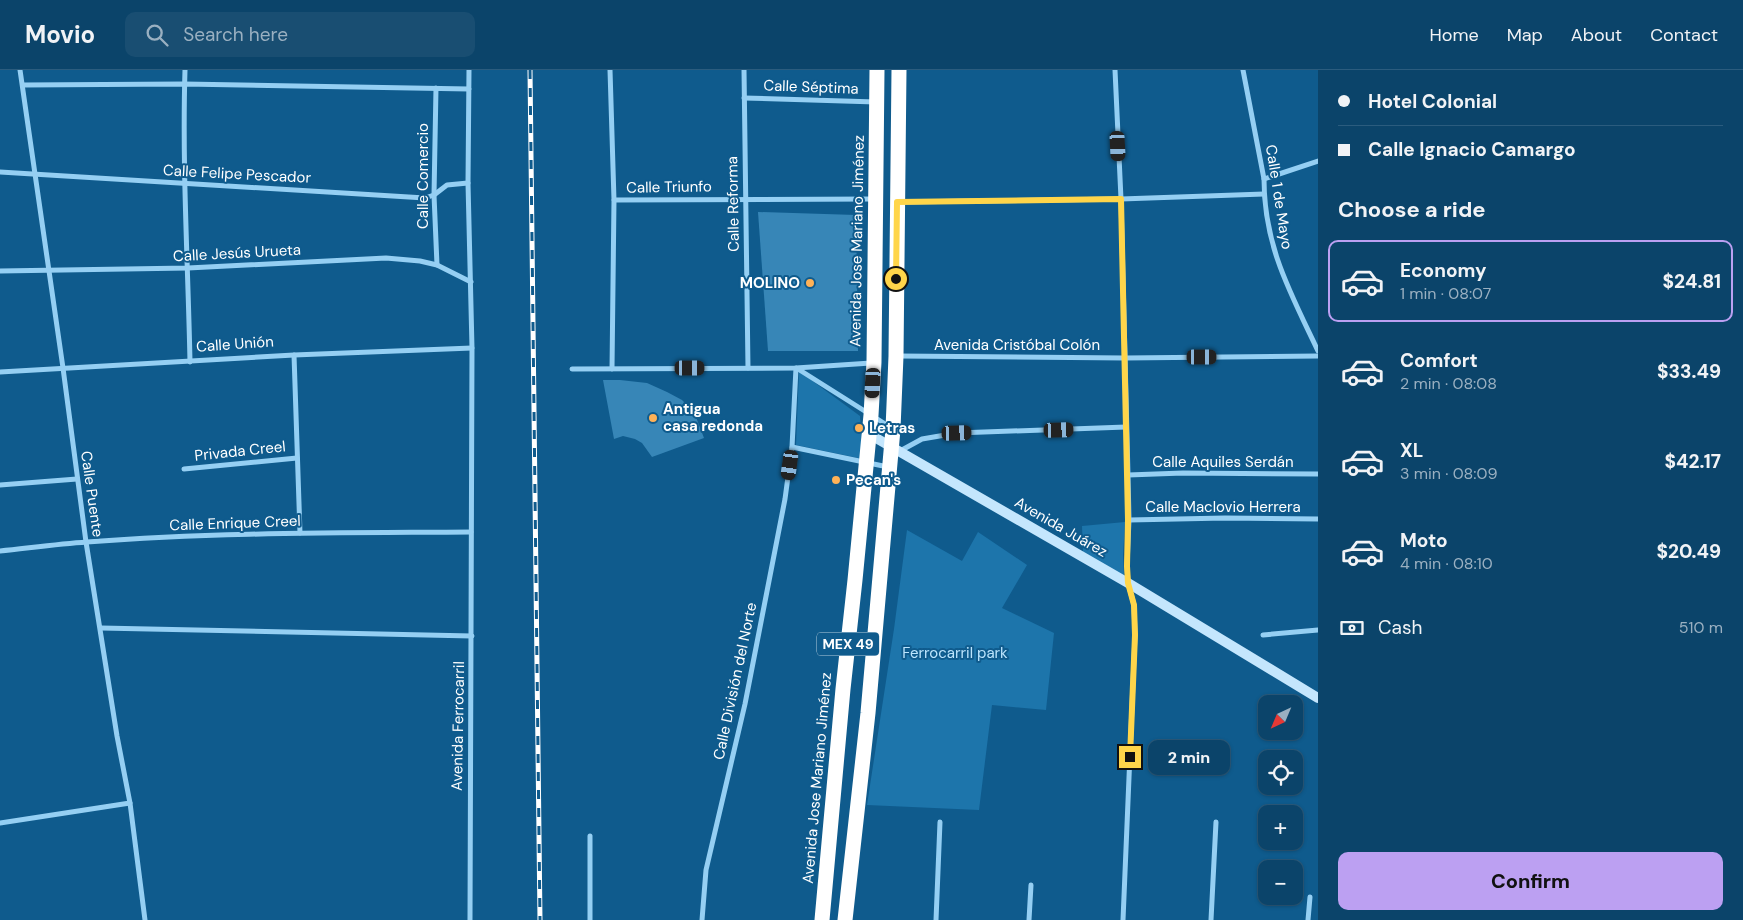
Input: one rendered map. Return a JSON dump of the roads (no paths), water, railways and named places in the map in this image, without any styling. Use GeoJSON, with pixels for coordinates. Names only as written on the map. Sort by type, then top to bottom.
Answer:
{"type":"FeatureCollection","features":[{"type":"Feature","properties":{"kind":"highway","name":"Avenida Jose Mariano Jiménez"},"geometry":{"type":"LineString","coordinates":[[822,920],[842,689],[871,414],[874,362],[874,199],[877,70]]}},
{"type":"Feature","properties":{"kind":"highway","name":"MEX 49"},"geometry":{"type":"LineString","coordinates":[[845,920],[868,713],[889,467],[895,448],[893,429],[896,356],[899,70]]}},
{"type":"Feature","properties":{"kind":"main road"},"geometry":{"type":"LineString","coordinates":[[869,434],[895,448]]}},
{"type":"Feature","properties":{"kind":"main road","name":"Avenida Juárez"},"geometry":{"type":"LineString","coordinates":[[895,448],[1128,583],[1318,698]]}},
{"type":"Feature","properties":{"kind":"street","name":"Calle Puente"},"geometry":{"type":"LineString","coordinates":[[20,70],[86,542],[117,736],[130,803],[145,920]]}},
{"type":"Feature","properties":{"kind":"street"},"geometry":{"type":"LineString","coordinates":[[185,70],[184,183],[190,362]]}},
{"type":"Feature","properties":{"kind":"street"},"geometry":{"type":"LineString","coordinates":[[22,85],[184,84],[469,89],[469,70]]}},
{"type":"Feature","properties":{"kind":"street"},"geometry":{"type":"LineString","coordinates":[[610,70],[614,200],[612,369]]}},
{"type":"Feature","properties":{"kind":"street","name":"Calle Reforma"},"geometry":{"type":"LineString","coordinates":[[744,70],[748,368]]}},
{"type":"Feature","properties":{"kind":"street"},"geometry":{"type":"LineString","coordinates":[[1115,70],[1121,199],[1128,475],[1127,566],[1128,583],[1134,605],[1135,643],[1123,920]]}},
{"type":"Feature","properties":{"kind":"street","name":"Calle 1 de Mayo"},"geometry":{"type":"LineString","coordinates":[[1243,70],[1264,179],[1264,194],[1272,243],[1279,267],[1318,351]]}},
{"type":"Feature","properties":{"kind":"street","name":"Calle Comercio"},"geometry":{"type":"LineString","coordinates":[[436,88],[434,195],[437,265]]}},
{"type":"Feature","properties":{"kind":"street","name":"Avenida Ferrocarril"},"geometry":{"type":"LineString","coordinates":[[469,89],[468,183],[472,348],[470,920]]}},
{"type":"Feature","properties":{"kind":"street","name":"Calle Séptima"},"geometry":{"type":"LineString","coordinates":[[744,98],[876,102]]}},
{"type":"Feature","properties":{"kind":"street"},"geometry":{"type":"LineString","coordinates":[[1264,179],[1318,161]]}},
{"type":"Feature","properties":{"kind":"street","name":"Calle Felipe Pescador"},"geometry":{"type":"LineString","coordinates":[[0,172],[425,198],[434,195],[447,185],[468,183]]}},
{"type":"Feature","properties":{"kind":"street"},"geometry":{"type":"LineString","coordinates":[[897,202],[1121,199],[1264,194]]}},
{"type":"Feature","properties":{"kind":"street","name":"Calle Triunfo"},"geometry":{"type":"LineString","coordinates":[[614,200],[874,199]]}},
{"type":"Feature","properties":{"kind":"street","name":"Calle Jesús Urueta"},"geometry":{"type":"LineString","coordinates":[[0,271],[188,268],[386,258],[420,261],[437,265],[471,282]]}},
{"type":"Feature","properties":{"kind":"street","name":"Calle Unión"},"geometry":{"type":"LineString","coordinates":[[0,372],[294,355],[472,348]]}},
{"type":"Feature","properties":{"kind":"street","name":"Privada Creel"},"geometry":{"type":"LineString","coordinates":[[294,355],[300,533]]}},
{"type":"Feature","properties":{"kind":"street","name":"Avenida Cristóbal Colón"},"geometry":{"type":"LineString","coordinates":[[896,356],[1124,358],[1318,356]]}},
{"type":"Feature","properties":{"kind":"street"},"geometry":{"type":"LineString","coordinates":[[572,369],[797,368],[874,362]]}},
{"type":"Feature","properties":{"kind":"street"},"geometry":{"type":"LineString","coordinates":[[797,368],[893,429]]}},
{"type":"Feature","properties":{"kind":"street"},"geometry":{"type":"LineString","coordinates":[[797,368],[792,448],[889,467]]}},
{"type":"Feature","properties":{"kind":"street"},"geometry":{"type":"LineString","coordinates":[[895,448],[937,435],[957,433],[1126,427]]}},
{"type":"Feature","properties":{"kind":"street","name":"Calle División del Norte"},"geometry":{"type":"LineString","coordinates":[[702,920],[706,870],[745,704],[776,549],[792,448]]}},
{"type":"Feature","properties":{"kind":"street","name":"Privada Creel"},"geometry":{"type":"LineString","coordinates":[[184,469],[297,458]]}},
{"type":"Feature","properties":{"kind":"street","name":"Calle Aquiles Serdán"},"geometry":{"type":"LineString","coordinates":[[1128,475],[1183,473],[1318,474]]}},
{"type":"Feature","properties":{"kind":"street"},"geometry":{"type":"LineString","coordinates":[[0,485],[77,479]]}},
{"type":"Feature","properties":{"kind":"street","name":"Calle Maclovio Herrera"},"geometry":{"type":"LineString","coordinates":[[1128,520],[1318,519]]}},
{"type":"Feature","properties":{"kind":"street","name":"Calle Enrique Creel"},"geometry":{"type":"LineString","coordinates":[[0,551],[86,542],[188,536],[471,532]]}},
{"type":"Feature","properties":{"kind":"street"},"geometry":{"type":"LineString","coordinates":[[101,628],[472,636]]}},
{"type":"Feature","properties":{"kind":"street"},"geometry":{"type":"LineString","coordinates":[[1263,635],[1318,630]]}},
{"type":"Feature","properties":{"kind":"street"},"geometry":{"type":"LineString","coordinates":[[0,823],[130,803]]}},
{"type":"Feature","properties":{"kind":"street"},"geometry":{"type":"LineString","coordinates":[[936,920],[940,822]]}},
{"type":"Feature","properties":{"kind":"street"},"geometry":{"type":"LineString","coordinates":[[1210,920],[1216,822]]}},
{"type":"Feature","properties":{"kind":"street"},"geometry":{"type":"LineString","coordinates":[[590,836],[590,920]]}},
{"type":"Feature","properties":{"kind":"street"},"geometry":{"type":"LineString","coordinates":[[1030,920],[1031,885]]}},
{"type":"Feature","properties":{"kind":"street"},"geometry":{"type":"LineString","coordinates":[[1308,920],[1310,896]]}},
{"type":"Feature","properties":{"kind":"railway"},"geometry":{"type":"LineString","coordinates":[[530,70],[540,920]]}},
{"type":"Feature","properties":{"kind":"place","name":"MOLINO"},"geometry":{"type":"Point","coordinates":[810,283]}},
{"type":"Feature","properties":{"kind":"place","name":"Antigua casa redonda"},"geometry":{"type":"Point","coordinates":[653,418]}},
{"type":"Feature","properties":{"kind":"place","name":"Letras"},"geometry":{"type":"Point","coordinates":[859,428]}},
{"type":"Feature","properties":{"kind":"place","name":"Pecan's"},"geometry":{"type":"Point","coordinates":[836,480]}},
{"type":"Feature","properties":{"kind":"park label","name":"Ferrocarril park"},"geometry":{"type":"Point","coordinates":[955,653]}}]}
